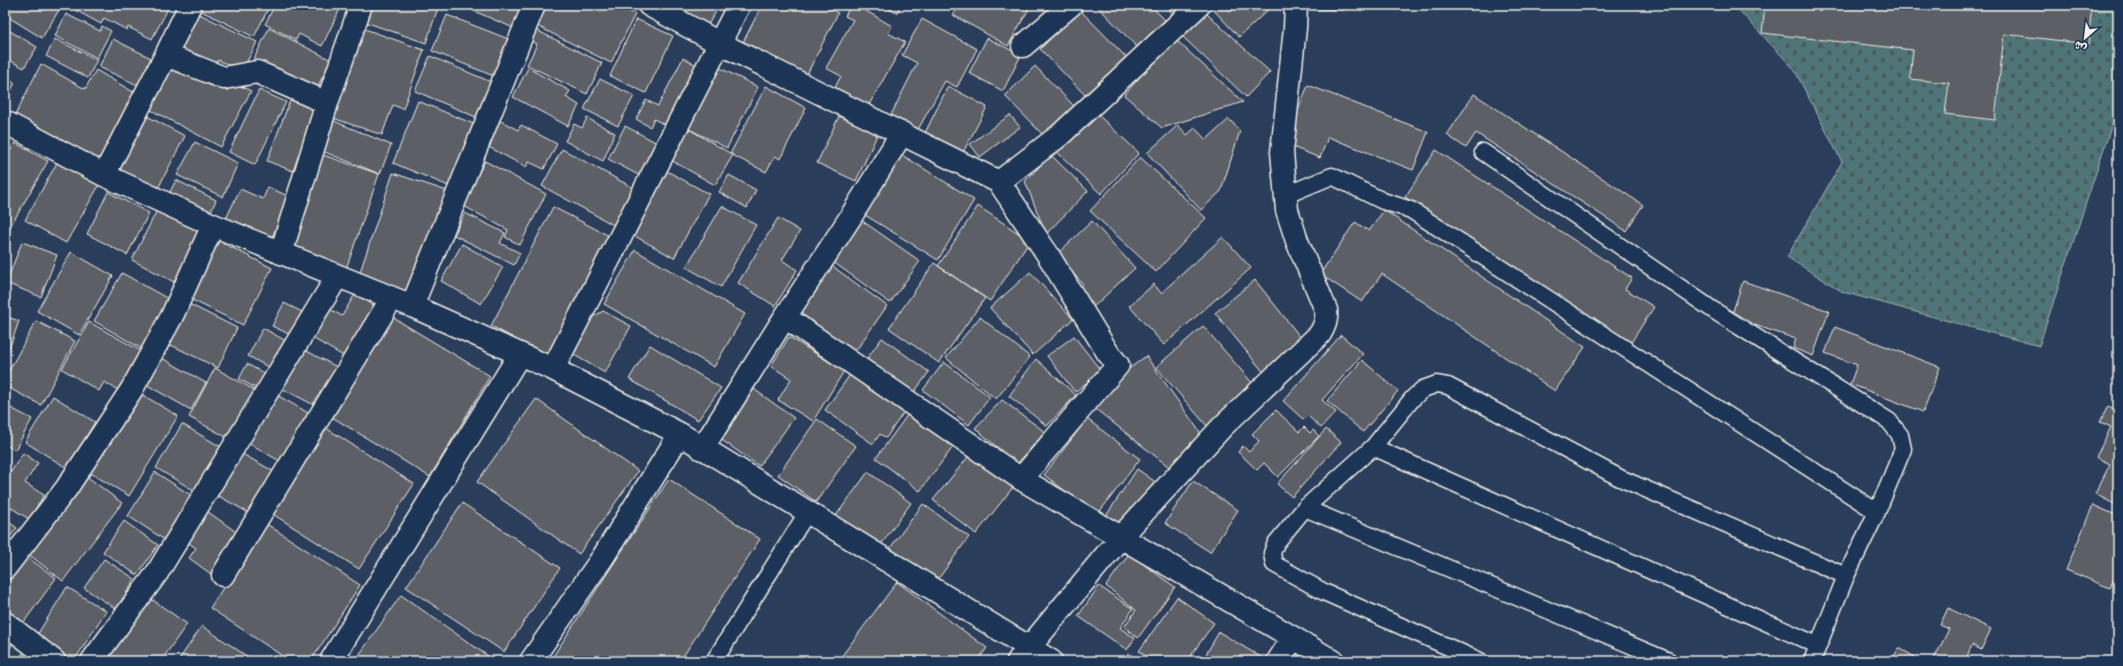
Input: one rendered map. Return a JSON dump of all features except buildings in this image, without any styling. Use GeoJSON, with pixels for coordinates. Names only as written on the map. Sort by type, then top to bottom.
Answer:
{"type":"FeatureCollection","features":[{"type":"Feature","properties":{"kind":"street"},"geometry":{"type":"LineString","coordinates":[[104,175],[190,5]]}},
{"type":"Feature","properties":{"kind":"street"},"geometry":{"type":"LineString","coordinates":[[281,253],[327,102],[361,5]]}},
{"type":"Feature","properties":{"kind":"street"},"geometry":{"type":"LineString","coordinates":[[412,306],[534,5]]}},
{"type":"Feature","properties":{"kind":"street"},"geometry":{"type":"LineString","coordinates":[[649,5],[719,42],[999,182],[1048,255],[1108,353],[1118,365],[1021,479]]}},
{"type":"Feature","properties":{"kind":"street"},"geometry":{"type":"LineString","coordinates":[[553,369],[622,237],[719,42],[740,5]]}},
{"type":"Feature","properties":{"kind":"street"},"geometry":{"type":"LineString","coordinates":[[1023,46],[1071,5]]}},
{"type":"Feature","properties":{"kind":"street"},"geometry":{"type":"LineString","coordinates":[[999,182],[1060,135],[1199,5]]}},
{"type":"Feature","properties":{"kind":"street"},"geometry":{"type":"LineString","coordinates":[[1023,654],[1120,538],[1223,426],[1320,334],[1327,319],[1326,310],[1297,241],[1287,210],[1282,152],[1296,28],[1296,5]]}},
{"type":"Feature","properties":{"kind":"street"},"geometry":{"type":"LineString","coordinates":[[166,55],[224,78],[257,72],[327,102]]}},
{"type":"Feature","properties":{"kind":"street"},"geometry":{"type":"LineString","coordinates":[[7,128],[213,225],[412,306],[553,369],[680,434],[807,513],[1023,654],[1051,661]]}},
{"type":"Feature","properties":{"kind":"street"},"geometry":{"type":"LineString","coordinates":[[702,449],[785,317],[850,218],[902,133]]}},
{"type":"Feature","properties":{"kind":"street"},"geometry":{"type":"LineString","coordinates":[[5,568],[66,489],[132,389],[172,316],[213,225]]}},
{"type":"Feature","properties":{"kind":"street"},"geometry":{"type":"LineString","coordinates":[[92,661],[157,573],[337,276]]}},
{"type":"Feature","properties":{"kind":"street"},"geometry":{"type":"LineString","coordinates":[[223,575],[392,298]]}},
{"type":"Feature","properties":{"kind":"street"},"geometry":{"type":"LineString","coordinates":[[785,317],[1021,479],[1333,661]]}},
{"type":"Feature","properties":{"kind":"street"},"geometry":{"type":"LineString","coordinates":[[331,661],[520,354]]}},
{"type":"Feature","properties":{"kind":"street"},"geometry":{"type":"LineString","coordinates":[[531,661],[603,557],[680,434]]}},
{"type":"Feature","properties":{"kind":"street"},"geometry":{"type":"LineString","coordinates":[[5,623],[54,661]]}},
{"type":"Feature","properties":{"kind":"street"},"geometry":{"type":"LineString","coordinates":[[1278,661],[1293,638]]}},
{"type":"Feature","properties":{"kind":"lane"},"geometry":{"type":"LineString","coordinates":[[1483,152],[1713,310],[1889,421],[1900,435],[1903,449],[1877,512],[1846,576],[1817,645],[1812,661]]}},
{"type":"Feature","properties":{"kind":"lane"},"geometry":{"type":"LineString","coordinates":[[1286,195],[1332,176],[1383,200],[1411,210],[1877,512]]}},
{"type":"Feature","properties":{"kind":"lane"},"geometry":{"type":"LineString","coordinates":[[1480,661],[1324,592],[1274,564],[1272,553],[1276,543],[1305,508],[1373,447],[1413,398],[1423,389],[1437,384],[1448,386],[1620,478],[1846,576]]}},
{"type":"Feature","properties":{"kind":"lane"},"geometry":{"type":"LineString","coordinates":[[1373,447],[1817,645]]}},
{"type":"Feature","properties":{"kind":"lane"},"geometry":{"type":"LineString","coordinates":[[1305,508],[1669,661]]}},
{"type":"Feature","properties":{"kind":"lane"},"geometry":{"type":"LineString","coordinates":[[714,661],[807,513]]}},
{"type":"Feature","properties":{"kind":"green space"},"geometry":{"type":"Polygon","coordinates":[[[1734,5],[2118,5],[2118,127],[2112,124],[2039,346],[1843,292],[1787,257],[1842,162],[1794,69],[1734,5]]]}}]}
